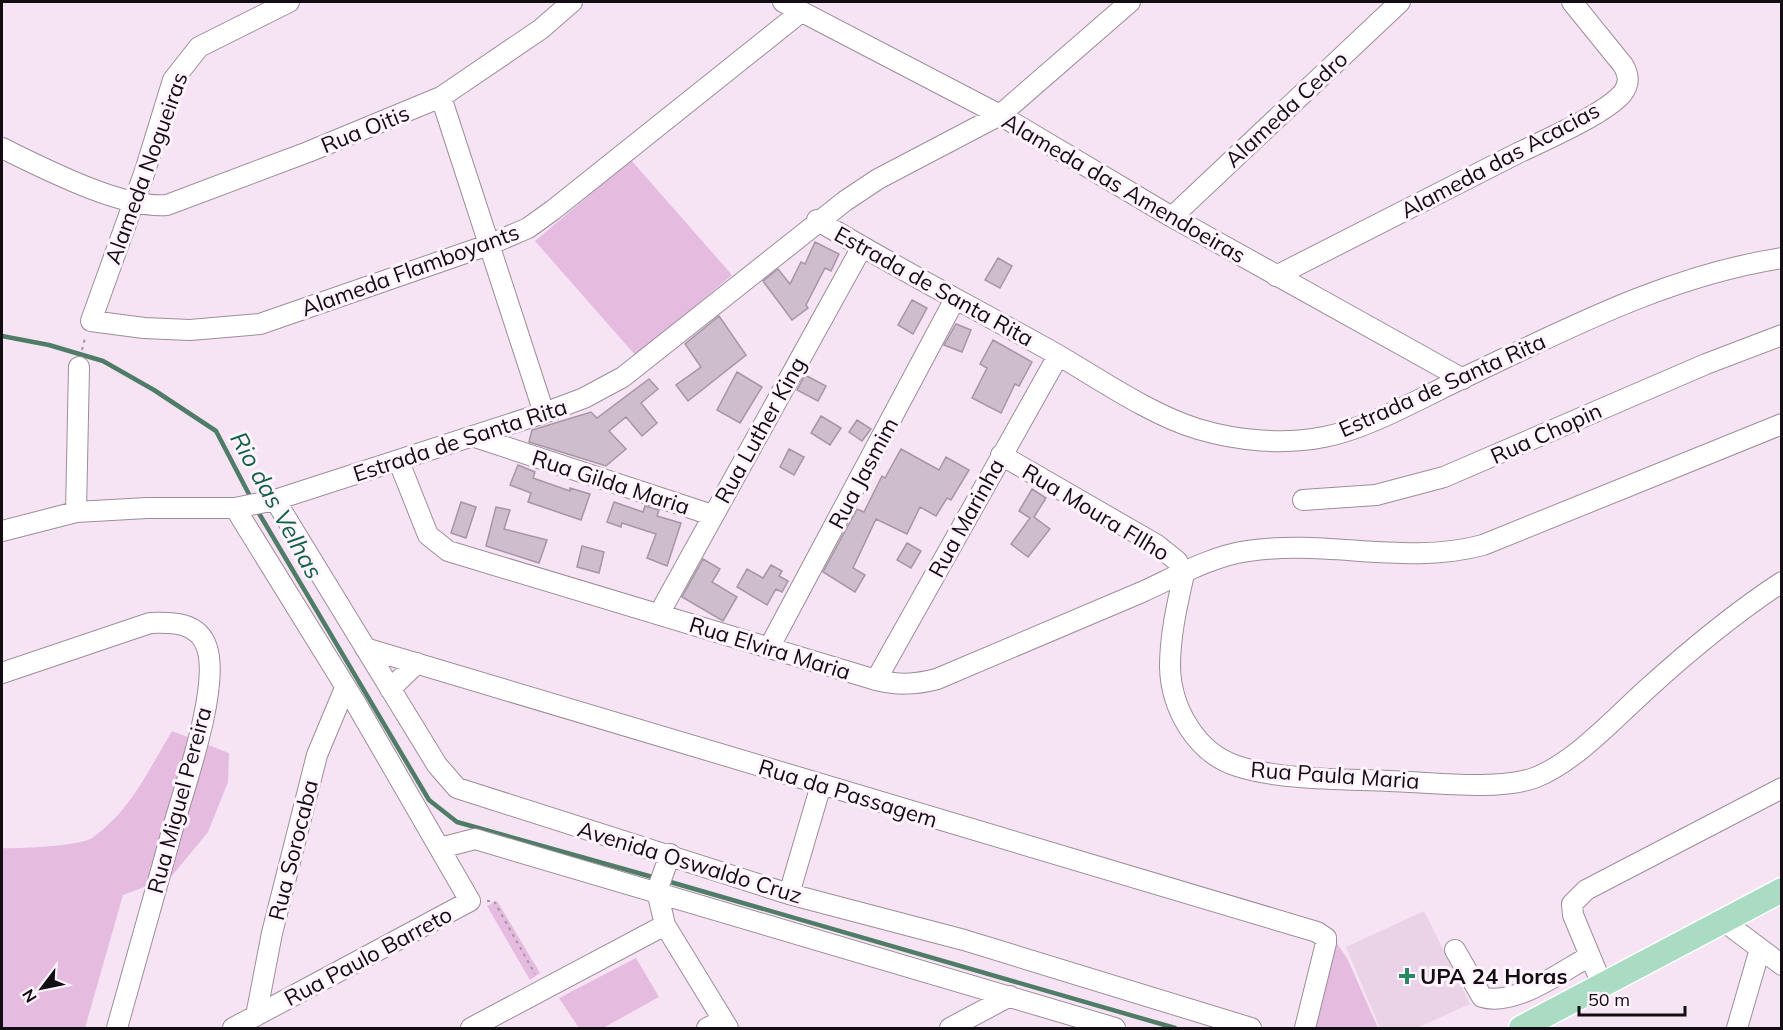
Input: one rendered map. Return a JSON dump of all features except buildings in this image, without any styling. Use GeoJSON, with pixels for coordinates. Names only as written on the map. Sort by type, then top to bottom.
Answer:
{"type":"FeatureCollection","features":[{"type":"Feature","properties":{"kind":"main road"},"geometry":{"type":"LineString","coordinates":[[1521,1029],[1782,890]]}},
{"type":"Feature","properties":{"kind":"street","name":"Alameda Nogueiras"},"geometry":{"type":"LineString","coordinates":[[91,321],[135,202],[173,80],[183,64],[199,47],[289,2]]}},
{"type":"Feature","properties":{"kind":"street","name":"Rua Oitis"},"geometry":{"type":"LineString","coordinates":[[2,148],[100,191],[135,202],[159,205],[190,197],[441,98],[541,29],[572,2]]}},
{"type":"Feature","properties":{"kind":"street","name":"Alameda das Amendoeiras"},"geometry":{"type":"LineString","coordinates":[[783,2],[1000,115],[1172,217],[1462,379]]}},
{"type":"Feature","properties":{"kind":"street"},"geometry":{"type":"LineString","coordinates":[[818,220],[878,179],[1000,115],[1130,2]]}},
{"type":"Feature","properties":{"kind":"street","name":"Alameda Cedro"},"geometry":{"type":"LineString","coordinates":[[1172,217],[1400,2]]}},
{"type":"Feature","properties":{"kind":"street","name":"Alameda das Acacias"},"geometry":{"type":"LineString","coordinates":[[1276,276],[1536,144],[1597,111],[1621,94],[1629,75],[1572,2]]}},
{"type":"Feature","properties":{"kind":"street","name":"Alameda Flamboyants"},"geometry":{"type":"LineString","coordinates":[[91,321],[144,328],[190,330],[260,324],[491,244],[528,228],[801,12]]}},
{"type":"Feature","properties":{"kind":"street"},"geometry":{"type":"LineString","coordinates":[[441,98],[491,244],[544,413]]}},
{"type":"Feature","properties":{"kind":"street","name":"Estrada de Santa Rita"},"geometry":{"type":"LineString","coordinates":[[2,531],[76,512],[147,508],[239,507],[270,501],[399,462],[544,413],[593,394],[623,377],[818,220],[1132,399],[1195,429],[1247,439],[1284,441],[1326,437],[1373,420],[1596,314],[1682,280],[1745,263],[1782,258]]}},
{"type":"Feature","properties":{"kind":"street","name":"Rua Luther King"},"geometry":{"type":"LineString","coordinates":[[659,614],[862,247]]}},
{"type":"Feature","properties":{"kind":"street","name":"Rua Jasmim"},"geometry":{"type":"LineString","coordinates":[[770,646],[955,299]]}},
{"type":"Feature","properties":{"kind":"street","name":"Rua Chopin"},"geometry":{"type":"LineString","coordinates":[[1303,500],[1376,495],[1469,468],[1509,448],[1706,364],[1782,335]]}},
{"type":"Feature","properties":{"kind":"street","name":"Rua Marinha"},"geometry":{"type":"LineString","coordinates":[[876,680],[1058,356]]}},
{"type":"Feature","properties":{"kind":"street"},"geometry":{"type":"LineString","coordinates":[[76,512],[79,367]]}},
{"type":"Feature","properties":{"kind":"street"},"geometry":{"type":"LineString","coordinates":[[1184,574],[1227,556],[1279,547],[1325,547],[1413,555],[1454,552],[1483,545],[1782,424]]}},
{"type":"Feature","properties":{"kind":"street","name":"Rua Gilda Maria"},"geometry":{"type":"LineString","coordinates":[[475,437],[712,515]]}},
{"type":"Feature","properties":{"kind":"street","name":"Rua Moura FIlho"},"geometry":{"type":"LineString","coordinates":[[1001,455],[1157,545],[1177,561],[1184,574]]}},
{"type":"Feature","properties":{"kind":"street","name":"Rua Elvira Maria"},"geometry":{"type":"LineString","coordinates":[[399,462],[428,535],[436,544],[466,558],[899,685],[915,685],[937,679],[1184,574]]}},
{"type":"Feature","properties":{"kind":"street","name":"Avenida Oswaldo Cruz"},"geometry":{"type":"LineString","coordinates":[[270,501],[437,765],[457,788],[663,874],[1010,996],[1114,1029]]}},
{"type":"Feature","properties":{"kind":"street"},"geometry":{"type":"LineString","coordinates":[[239,507],[345,688],[444,846],[470,901]]}},
{"type":"Feature","properties":{"kind":"street","name":"Rua Paula Maria"},"geometry":{"type":"LineString","coordinates":[[1184,574],[1172,634],[1170,670],[1174,698],[1186,724],[1208,751],[1235,766],[1264,773],[1355,780],[1502,784],[1533,778],[1558,765],[1593,738],[1685,655],[1734,615],[1782,582]]}},
{"type":"Feature","properties":{"kind":"street","name":"Rua Miguel Pereira"},"geometry":{"type":"LineString","coordinates":[[2,673],[150,623],[175,622],[189,626],[199,635],[207,648],[210,674],[201,730],[117,1029]]}},
{"type":"Feature","properties":{"kind":"street","name":"Rua da Passagem"},"geometry":{"type":"LineString","coordinates":[[364,648],[1317,932],[1326,938],[1326,943],[1305,1029]]}},
{"type":"Feature","properties":{"kind":"street"},"geometry":{"type":"LineString","coordinates":[[390,689],[417,663]]}},
{"type":"Feature","properties":{"kind":"street","name":"Rua Sorocaba"},"geometry":{"type":"LineString","coordinates":[[256,1016],[272,933],[317,754],[345,688]]}},
{"type":"Feature","properties":{"kind":"street"},"geometry":{"type":"LineString","coordinates":[[789,894],[821,785]]}},
{"type":"Feature","properties":{"kind":"street"},"geometry":{"type":"LineString","coordinates":[[1603,987],[1573,915],[1572,904],[1577,898],[1586,890],[1782,788]]}},
{"type":"Feature","properties":{"kind":"street","name":"Avenida Oswaldo Cruz"},"geometry":{"type":"LineString","coordinates":[[444,846],[474,839],[663,874],[789,894],[964,940],[1251,1029]]}},
{"type":"Feature","properties":{"kind":"street"},"geometry":{"type":"LineString","coordinates":[[663,874],[665,925],[720,1026]]}},
{"type":"Feature","properties":{"kind":"street","name":"Rua Paulo Barreto"},"geometry":{"type":"LineString","coordinates":[[233,1029],[470,901]]}},
{"type":"Feature","properties":{"kind":"street"},"geometry":{"type":"LineString","coordinates":[[1722,920],[1782,965]]}},
{"type":"Feature","properties":{"kind":"street"},"geometry":{"type":"LineString","coordinates":[[471,1029],[665,925]]}},
{"type":"Feature","properties":{"kind":"street"},"geometry":{"type":"LineString","coordinates":[[1737,1029],[1760,949]]}},
{"type":"Feature","properties":{"kind":"street"},"geometry":{"type":"LineString","coordinates":[[1455,950],[1482,997],[1493,1000],[1508,998],[1527,990],[1590,956]]}},
{"type":"Feature","properties":{"kind":"street"},"geometry":{"type":"LineString","coordinates":[[950,1029],[1010,996]]}},
{"type":"Feature","properties":{"kind":"path"},"geometry":{"type":"LineString","coordinates":[[470,901],[494,901],[550,986]]}},
{"type":"Feature","properties":{"kind":"shaded area"},"geometry":{"type":"Polygon","coordinates":[[[631,160],[732,275],[636,356],[535,241],[631,160]]]}},
{"type":"Feature","properties":{"kind":"shaded area"},"geometry":{"type":"Polygon","coordinates":[[[172,731],[229,753],[228,782],[208,832],[171,877],[123,895],[85,1028],[2,1028],[2,848],[62,845],[92,838],[128,803],[172,731]]]}},
{"type":"Feature","properties":{"kind":"shaded area"},"geometry":{"type":"Polygon","coordinates":[[[497,901],[540,973],[530,980],[487,906],[497,901]]]}},
{"type":"Feature","properties":{"kind":"shaded area","name":"UPA 24 Horas"},"geometry":{"type":"Polygon","coordinates":[[[1424,911],[1470,1004],[1417,1028],[1380,1028],[1346,947],[1424,911]]]}},
{"type":"Feature","properties":{"kind":"shaded area"},"geometry":{"type":"Polygon","coordinates":[[[1335,941],[1347,958],[1378,1028],[1308,1028],[1335,941]]]}},
{"type":"Feature","properties":{"kind":"shaded area"},"geometry":{"type":"Polygon","coordinates":[[[636,958],[659,997],[603,1028],[579,1028],[559,998],[636,958]]]}},
{"type":"Feature","properties":{"kind":"waterway","name":"Rio das Velhas"},"geometry":{"type":"LineString","coordinates":[[2,336],[49,345],[103,361],[154,390],[216,431],[252,500]]}},
{"type":"Feature","properties":{"kind":"waterway","name":"Rio das Velhas"},"geometry":{"type":"LineString","coordinates":[[257,510],[429,800],[457,822],[656,878]]}},
{"type":"Feature","properties":{"kind":"waterway"},"geometry":{"type":"LineString","coordinates":[[667,881],[1175,1028]]}},
{"type":"Feature","properties":{"kind":"place","name":"UPA 24 Horas"},"geometry":{"type":"Point","coordinates":[1407,976]}}]}
